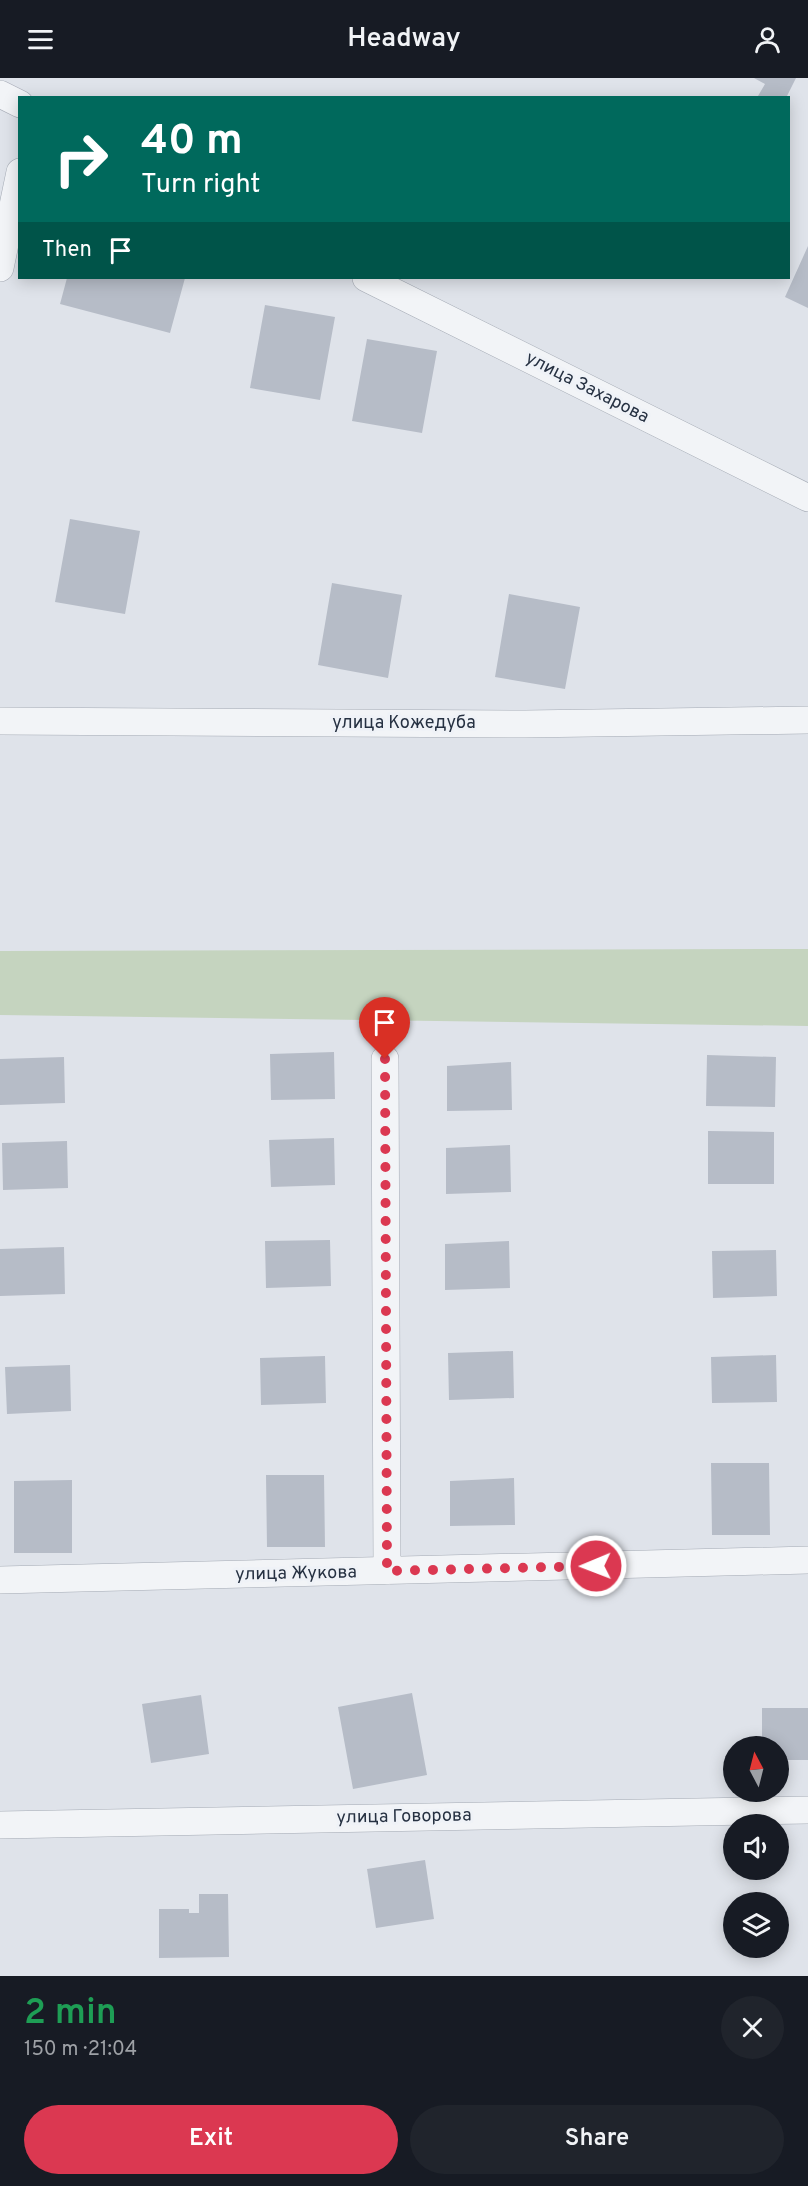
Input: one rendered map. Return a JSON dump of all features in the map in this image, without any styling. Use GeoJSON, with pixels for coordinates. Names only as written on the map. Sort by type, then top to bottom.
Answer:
{"type":"FeatureCollection","features":[{"type":"Feature","properties":{"kind":"street"},"geometry":{"type":"LineString","coordinates":[[0,94],[18,103]]}},
{"type":"Feature","properties":{"kind":"street"},"geometry":{"type":"LineString","coordinates":[[0,268],[18,182]]}},
{"type":"Feature","properties":{"kind":"street","name":"улица Захарова"},"geometry":{"type":"LineString","coordinates":[[368,279],[808,498]]}},
{"type":"Feature","properties":{"kind":"street","name":"улица Кожедуба"},"geometry":{"type":"LineString","coordinates":[[0,721],[525,724],[808,720]]}},
{"type":"Feature","properties":{"kind":"street"},"geometry":{"type":"LineString","coordinates":[[385,1059],[387,1571]]}},
{"type":"Feature","properties":{"kind":"street","name":"улица Жукова"},"geometry":{"type":"LineString","coordinates":[[0,1580],[808,1560]]}},
{"type":"Feature","properties":{"kind":"street","name":"улица Говорова"},"geometry":{"type":"LineString","coordinates":[[0,1825],[808,1810]]}},
{"type":"Feature","properties":{"kind":"green space"},"geometry":{"type":"Polygon","coordinates":[[[808,949],[808,1026],[0,1015],[0,951],[808,949]]]}},
{"type":"Feature","properties":{"kind":"building"},"geometry":{"type":"Polygon","coordinates":[[[754,78],[796,78],[787,96],[758,96],[765,84],[754,78]]]}},
{"type":"Feature","properties":{"kind":"building"},"geometry":{"type":"Polygon","coordinates":[[[808,246],[808,308],[785,297],[808,246]]]}},
{"type":"Feature","properties":{"kind":"building"},"geometry":{"type":"Polygon","coordinates":[[[67,279],[185,279],[170,333],[60,304],[67,279]]]}},
{"type":"Feature","properties":{"kind":"building"},"geometry":{"type":"Polygon","coordinates":[[[265,305],[335,317],[320,400],[250,388],[265,305]]]}},
{"type":"Feature","properties":{"kind":"building"},"geometry":{"type":"Polygon","coordinates":[[[367,339],[437,351],[422,433],[352,421],[367,339]]]}},
{"type":"Feature","properties":{"kind":"building"},"geometry":{"type":"Polygon","coordinates":[[[70,519],[140,531],[125,614],[55,602],[70,519]]]}},
{"type":"Feature","properties":{"kind":"building"},"geometry":{"type":"Polygon","coordinates":[[[332,583],[402,595],[388,678],[318,665],[332,583]]]}},
{"type":"Feature","properties":{"kind":"building"},"geometry":{"type":"Polygon","coordinates":[[[509,594],[580,607],[565,689],[495,677],[509,594]]]}},
{"type":"Feature","properties":{"kind":"building"},"geometry":{"type":"Polygon","coordinates":[[[334,1052],[335,1099],[271,1100],[270,1054],[334,1052]]]}},
{"type":"Feature","properties":{"kind":"building"},"geometry":{"type":"Polygon","coordinates":[[[707,1055],[776,1057],[775,1107],[706,1106],[707,1055]]]}},
{"type":"Feature","properties":{"kind":"building"},"geometry":{"type":"Polygon","coordinates":[[[64,1057],[65,1103],[0,1105],[0,1059],[64,1057]]]}},
{"type":"Feature","properties":{"kind":"building"},"geometry":{"type":"Polygon","coordinates":[[[511,1062],[512,1110],[447,1111],[447,1066],[511,1062]]]}},
{"type":"Feature","properties":{"kind":"building"},"geometry":{"type":"Polygon","coordinates":[[[708,1131],[774,1132],[774,1184],[708,1184],[708,1131]]]}},
{"type":"Feature","properties":{"kind":"building"},"geometry":{"type":"Polygon","coordinates":[[[334,1138],[335,1185],[271,1187],[269,1140],[334,1138]]]}},
{"type":"Feature","properties":{"kind":"building"},"geometry":{"type":"Polygon","coordinates":[[[67,1141],[68,1188],[3,1190],[2,1143],[67,1141]]]}},
{"type":"Feature","properties":{"kind":"building"},"geometry":{"type":"Polygon","coordinates":[[[510,1145],[511,1192],[446,1194],[446,1148],[510,1145]]]}},
{"type":"Feature","properties":{"kind":"building"},"geometry":{"type":"Polygon","coordinates":[[[330,1240],[331,1286],[266,1288],[265,1241],[330,1240]]]}},
{"type":"Feature","properties":{"kind":"building"},"geometry":{"type":"Polygon","coordinates":[[[509,1241],[510,1288],[445,1290],[445,1244],[509,1241]]]}},
{"type":"Feature","properties":{"kind":"building"},"geometry":{"type":"Polygon","coordinates":[[[64,1247],[65,1294],[0,1296],[0,1249],[64,1247]]]}},
{"type":"Feature","properties":{"kind":"building"},"geometry":{"type":"Polygon","coordinates":[[[776,1250],[777,1296],[713,1298],[712,1251],[776,1250]]]}},
{"type":"Feature","properties":{"kind":"building"},"geometry":{"type":"Polygon","coordinates":[[[513,1351],[514,1398],[449,1400],[448,1353],[513,1351]]]}},
{"type":"Feature","properties":{"kind":"building"},"geometry":{"type":"Polygon","coordinates":[[[776,1355],[777,1402],[712,1403],[711,1357],[776,1355]]]}},
{"type":"Feature","properties":{"kind":"building"},"geometry":{"type":"Polygon","coordinates":[[[325,1356],[326,1403],[261,1405],[260,1358],[325,1356]]]}},
{"type":"Feature","properties":{"kind":"building"},"geometry":{"type":"Polygon","coordinates":[[[70,1365],[71,1411],[7,1414],[5,1367],[70,1365]]]}},
{"type":"Feature","properties":{"kind":"building"},"geometry":{"type":"Polygon","coordinates":[[[711,1463],[769,1463],[770,1535],[712,1535],[711,1463]]]}},
{"type":"Feature","properties":{"kind":"building"},"geometry":{"type":"Polygon","coordinates":[[[266,1475],[324,1475],[325,1547],[267,1547],[266,1475]]]}},
{"type":"Feature","properties":{"kind":"building"},"geometry":{"type":"Polygon","coordinates":[[[514,1478],[515,1525],[450,1526],[450,1481],[514,1478]]]}},
{"type":"Feature","properties":{"kind":"building"},"geometry":{"type":"Polygon","coordinates":[[[72,1480],[72,1553],[14,1553],[14,1481],[72,1480]]]}},
{"type":"Feature","properties":{"kind":"building"},"geometry":{"type":"Polygon","coordinates":[[[412,1693],[427,1775],[353,1789],[338,1707],[412,1693]]]}},
{"type":"Feature","properties":{"kind":"building"},"geometry":{"type":"Polygon","coordinates":[[[201,1695],[209,1754],[151,1763],[142,1704],[201,1695]]]}},
{"type":"Feature","properties":{"kind":"building"},"geometry":{"type":"Polygon","coordinates":[[[762,1708],[808,1708],[808,1760],[789,1760],[789,1736],[762,1736],[762,1708]]]}},
{"type":"Feature","properties":{"kind":"building"},"geometry":{"type":"Polygon","coordinates":[[[425,1860],[434,1919],[376,1928],[367,1869],[425,1860]]]}},
{"type":"Feature","properties":{"kind":"building"},"geometry":{"type":"Polygon","coordinates":[[[199,1894],[228,1894],[229,1957],[159,1958],[159,1909],[189,1909],[189,1913],[199,1913],[199,1894]]]}},
{"type":"Feature","properties":{"kind":"route"},"geometry":{"type":"LineString","coordinates":[[385,1059],[387,1571],[596,1566]]}}]}
